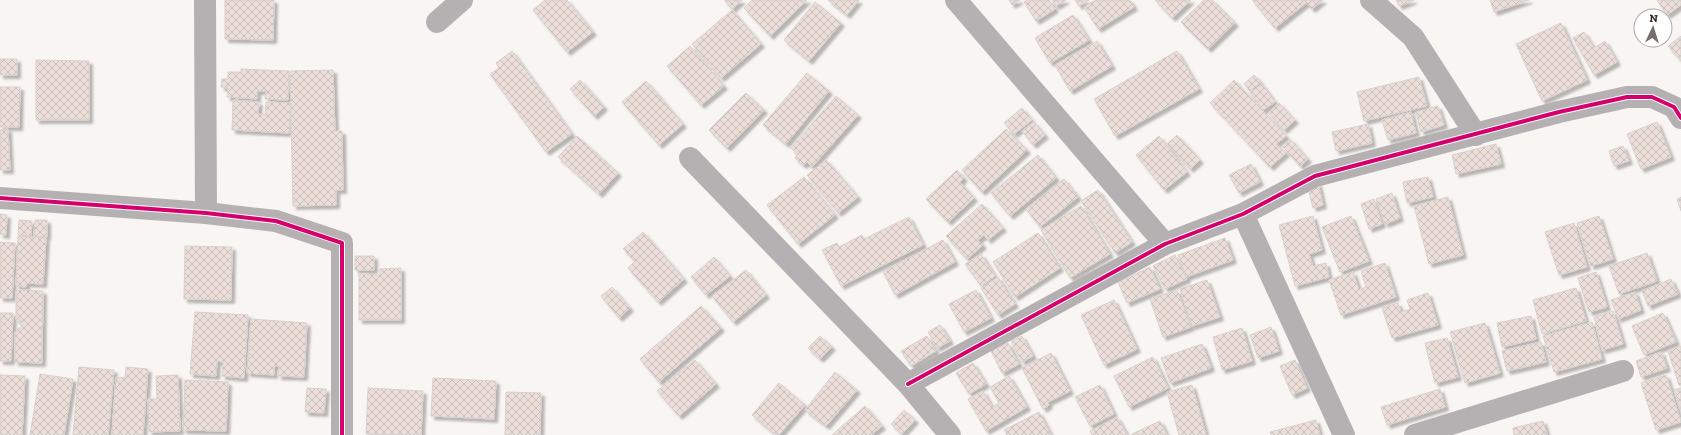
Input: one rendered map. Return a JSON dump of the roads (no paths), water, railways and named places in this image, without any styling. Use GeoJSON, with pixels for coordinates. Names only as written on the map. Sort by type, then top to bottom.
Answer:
{"type":"FeatureCollection","features":[{"type":"Feature","properties":{"kind":"street"},"geometry":{"type":"LineString","coordinates":[[205,0],[206,213]]}},
{"type":"Feature","properties":{"kind":"street"},"geometry":{"type":"LineString","coordinates":[[437,22],[462,0]]}},
{"type":"Feature","properties":{"kind":"street"},"geometry":{"type":"LineString","coordinates":[[956,0],[1166,244]]}},
{"type":"Feature","properties":{"kind":"street"},"geometry":{"type":"LineString","coordinates":[[1371,0],[1413,37],[1476,135]]}},
{"type":"Feature","properties":{"kind":"street"},"geometry":{"type":"LineString","coordinates":[[908,384],[1166,244],[1243,214],[1315,176],[1560,112],[1627,97],[1652,97],[1674,107],[1681,118]]}},
{"type":"Feature","properties":{"kind":"street"},"geometry":{"type":"LineString","coordinates":[[690,158],[908,384],[950,435]]}},
{"type":"Feature","properties":{"kind":"street"},"geometry":{"type":"LineString","coordinates":[[0,198],[206,213],[276,221],[342,243],[342,435]]}},
{"type":"Feature","properties":{"kind":"street"},"geometry":{"type":"LineString","coordinates":[[1243,214],[1344,435]]}},
{"type":"Feature","properties":{"kind":"street"},"geometry":{"type":"LineString","coordinates":[[1415,435],[1623,371]]}}]}
